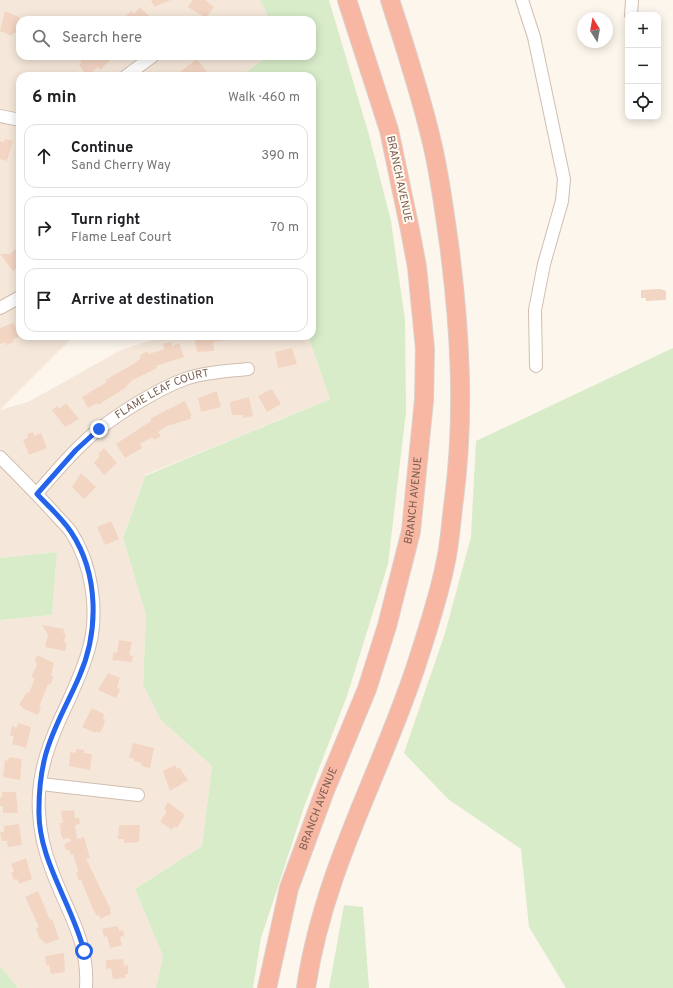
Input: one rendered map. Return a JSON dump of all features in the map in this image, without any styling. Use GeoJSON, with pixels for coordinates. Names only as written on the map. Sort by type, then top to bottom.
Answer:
{"type":"FeatureCollection","features":[{"type":"Feature","properties":{"kind":"highway","name":"BRANCH AVENUE"},"geometry":{"type":"LineString","coordinates":[[267,988],[289,888],[324,793],[367,689],[388,626],[411,531],[424,400],[424,349],[417,267],[410,230],[389,130],[347,0]]}},
{"type":"Feature","properties":{"kind":"highway"},"geometry":{"type":"LineString","coordinates":[[306,988],[321,914],[340,856],[416,668],[445,565],[457,481],[461,390],[460,348],[456,299],[444,204],[432,143],[390,0]]}},
{"type":"Feature","properties":{"kind":"street"},"geometry":{"type":"LineString","coordinates":[[522,0],[534,37],[564,179],[562,201],[544,264],[535,310],[536,366]]}},
{"type":"Feature","properties":{"kind":"street"},"geometry":{"type":"LineString","coordinates":[[631,12],[632,0]]}},
{"type":"Feature","properties":{"kind":"street"},"geometry":{"type":"LineString","coordinates":[[131,72],[147,60]]}},
{"type":"Feature","properties":{"kind":"street"},"geometry":{"type":"LineString","coordinates":[[0,116],[16,119]]}},
{"type":"Feature","properties":{"kind":"street"},"geometry":{"type":"LineString","coordinates":[[0,308],[16,299]]}},
{"type":"Feature","properties":{"kind":"street","name":"FLAME LEAF COURT"},"geometry":{"type":"LineString","coordinates":[[37,494],[76,450],[99,429],[138,403],[166,387],[186,379],[248,368]]}},
{"type":"Feature","properties":{"kind":"street"},"geometry":{"type":"LineString","coordinates":[[0,457],[37,494],[71,532],[81,552],[89,575],[93,623],[89,648],[80,676],[58,723],[45,757],[38,810],[41,832],[51,868],[79,930],[84,951],[86,988]]}},
{"type":"Feature","properties":{"kind":"street"},"geometry":{"type":"LineString","coordinates":[[41,784],[138,795]]}},
{"type":"Feature","properties":{"kind":"shaded area"},"geometry":{"type":"Polygon","coordinates":[[[0,0],[260,0],[268,16],[16,16],[16,60],[262,60],[246,72],[16,72],[16,340],[70,340],[0,410],[0,0]]]}},
{"type":"Feature","properties":{"kind":"shaded area"},"geometry":{"type":"Polygon","coordinates":[[[152,340],[309,340],[330,399],[145,475],[123,538],[146,615],[143,685],[161,720],[212,766],[202,846],[135,889],[163,956],[156,988],[18,988],[0,966],[0,620],[52,615],[57,552],[0,558],[0,410],[28,402],[121,350],[152,340]]]}},
{"type":"Feature","properties":{"kind":"green space"},"geometry":{"type":"Polygon","coordinates":[[[260,0],[329,0],[369,135],[391,221],[405,320],[406,412],[388,564],[347,696],[304,807],[261,938],[253,988],[156,988],[163,956],[135,889],[202,846],[212,766],[161,720],[143,685],[146,615],[123,538],[145,476],[330,399],[309,340],[316,340],[316,72],[246,72],[262,60],[316,60],[316,16],[268,16],[260,0]]]}},
{"type":"Feature","properties":{"kind":"green space"},"geometry":{"type":"Polygon","coordinates":[[[673,348],[673,988],[566,988],[529,927],[521,849],[448,799],[404,753],[445,633],[471,537],[476,441],[673,348]]]}},
{"type":"Feature","properties":{"kind":"green space"},"geometry":{"type":"Polygon","coordinates":[[[57,552],[52,615],[0,620],[0,558],[57,552]]]}},
{"type":"Feature","properties":{"kind":"green space"},"geometry":{"type":"Polygon","coordinates":[[[344,905],[363,907],[369,988],[329,988],[344,905]]]}},
{"type":"Feature","properties":{"kind":"green space"},"geometry":{"type":"Polygon","coordinates":[[[0,966],[18,988],[0,988],[0,966]]]}},
{"type":"Feature","properties":{"kind":"building"},"geometry":{"type":"Polygon","coordinates":[[[151,0],[171,0],[154,7],[151,0]]]}},
{"type":"Feature","properties":{"kind":"building"},"geometry":{"type":"Polygon","coordinates":[[[193,0],[205,0],[214,7],[207,16],[203,16],[188,7],[193,0]]]}},
{"type":"Feature","properties":{"kind":"building"},"geometry":{"type":"Polygon","coordinates":[[[140,7],[149,16],[126,16],[131,11],[134,14],[140,7]]]}},
{"type":"Feature","properties":{"kind":"building"},"geometry":{"type":"Polygon","coordinates":[[[5,11],[17,16],[16,33],[14,32],[12,36],[0,31],[5,11]]]}},
{"type":"Feature","properties":{"kind":"building"},"geometry":{"type":"Polygon","coordinates":[[[80,60],[110,60],[100,70],[98,67],[92,72],[84,72],[79,65],[82,62],[80,60]]]}},
{"type":"Feature","properties":{"kind":"building"},"geometry":{"type":"Polygon","coordinates":[[[198,60],[207,72],[179,72],[198,60]]]}},
{"type":"Feature","properties":{"kind":"building"},"geometry":{"type":"Polygon","coordinates":[[[5,139],[13,141],[7,161],[0,159],[0,141],[4,142],[5,139]]]}},
{"type":"Feature","properties":{"kind":"building"},"geometry":{"type":"Polygon","coordinates":[[[16,249],[16,268],[13,271],[0,254],[10,254],[16,249]]]}},
{"type":"Feature","properties":{"kind":"building"},"geometry":{"type":"Polygon","coordinates":[[[660,289],[666,291],[666,300],[646,301],[646,298],[641,298],[641,290],[660,289]]]}},
{"type":"Feature","properties":{"kind":"building"},"geometry":{"type":"Polygon","coordinates":[[[12,323],[14,324],[16,328],[16,338],[13,339],[14,342],[6,345],[5,342],[0,344],[0,328],[12,323]]]}},
{"type":"Feature","properties":{"kind":"building"},"geometry":{"type":"Polygon","coordinates":[[[195,340],[228,340],[213,342],[214,351],[197,352],[195,340]]]}},
{"type":"Feature","properties":{"kind":"building"},"geometry":{"type":"Polygon","coordinates":[[[171,342],[172,346],[179,343],[184,357],[156,366],[157,368],[131,381],[125,388],[98,405],[97,403],[88,408],[82,397],[107,382],[105,380],[135,363],[141,358],[139,356],[147,351],[149,354],[164,349],[163,344],[171,342]]]}},
{"type":"Feature","properties":{"kind":"building"},"geometry":{"type":"Polygon","coordinates":[[[292,348],[297,364],[278,368],[275,352],[292,348]]]}},
{"type":"Feature","properties":{"kind":"building"},"geometry":{"type":"Polygon","coordinates":[[[272,389],[281,404],[267,412],[258,396],[272,389]]]}},
{"type":"Feature","properties":{"kind":"building"},"geometry":{"type":"Polygon","coordinates":[[[217,391],[221,407],[201,412],[198,398],[217,391]]]}},
{"type":"Feature","properties":{"kind":"building"},"geometry":{"type":"Polygon","coordinates":[[[249,397],[253,416],[243,418],[243,415],[232,415],[230,402],[249,397]]]}},
{"type":"Feature","properties":{"kind":"building"},"geometry":{"type":"Polygon","coordinates":[[[185,401],[192,416],[190,416],[191,419],[167,426],[158,432],[161,436],[154,440],[152,437],[140,444],[142,448],[125,458],[116,444],[151,421],[150,419],[185,401]]]}},
{"type":"Feature","properties":{"kind":"building"},"geometry":{"type":"Polygon","coordinates":[[[66,403],[79,419],[65,427],[52,410],[57,406],[59,409],[66,403]]]}},
{"type":"Feature","properties":{"kind":"building"},"geometry":{"type":"Polygon","coordinates":[[[33,432],[34,436],[41,433],[47,448],[29,455],[23,440],[28,438],[27,434],[33,432]]]}},
{"type":"Feature","properties":{"kind":"building"},"geometry":{"type":"Polygon","coordinates":[[[104,448],[117,463],[104,475],[94,463],[100,456],[98,454],[104,448]]]}},
{"type":"Feature","properties":{"kind":"building"},"geometry":{"type":"Polygon","coordinates":[[[81,473],[96,487],[84,499],[72,487],[81,473]]]}},
{"type":"Feature","properties":{"kind":"building"},"geometry":{"type":"Polygon","coordinates":[[[111,521],[119,539],[105,545],[97,527],[111,521]]]}},
{"type":"Feature","properties":{"kind":"building"},"geometry":{"type":"Polygon","coordinates":[[[42,625],[64,629],[63,633],[66,634],[64,642],[67,643],[65,651],[45,647],[48,635],[42,625]]]}},
{"type":"Feature","properties":{"kind":"building"},"geometry":{"type":"Polygon","coordinates":[[[119,640],[132,642],[129,655],[133,656],[132,662],[112,660],[114,652],[117,653],[119,640]]]}},
{"type":"Feature","properties":{"kind":"building"},"geometry":{"type":"Polygon","coordinates":[[[37,655],[54,663],[51,676],[54,677],[50,685],[48,684],[39,707],[41,708],[38,715],[22,708],[23,707],[19,705],[27,692],[29,693],[35,678],[31,677],[37,665],[35,659],[37,655]]]}},
{"type":"Feature","properties":{"kind":"building"},"geometry":{"type":"Polygon","coordinates":[[[108,673],[120,678],[117,688],[120,689],[116,698],[98,690],[108,673]]]}},
{"type":"Feature","properties":{"kind":"building"},"geometry":{"type":"Polygon","coordinates":[[[92,708],[104,714],[104,725],[100,733],[96,731],[95,733],[82,727],[92,708]]]}},
{"type":"Feature","properties":{"kind":"building"},"geometry":{"type":"Polygon","coordinates":[[[18,723],[31,727],[26,748],[12,744],[14,737],[10,735],[12,726],[17,728],[18,723]]]}},
{"type":"Feature","properties":{"kind":"building"},"geometry":{"type":"Polygon","coordinates":[[[133,743],[154,748],[150,768],[141,766],[142,763],[134,761],[134,758],[129,758],[133,743]]]}},
{"type":"Feature","properties":{"kind":"building"},"geometry":{"type":"Polygon","coordinates":[[[76,749],[84,750],[84,753],[92,754],[90,770],[69,766],[70,752],[76,753],[76,749]]]}},
{"type":"Feature","properties":{"kind":"building"},"geometry":{"type":"Polygon","coordinates":[[[9,757],[22,759],[20,780],[3,777],[5,760],[8,761],[9,757]]]}},
{"type":"Feature","properties":{"kind":"building"},"geometry":{"type":"Polygon","coordinates":[[[175,765],[177,769],[179,767],[188,780],[170,791],[163,771],[175,765]]]}},
{"type":"Feature","properties":{"kind":"building"},"geometry":{"type":"Polygon","coordinates":[[[2,792],[16,792],[18,813],[3,813],[3,806],[0,806],[0,797],[2,797],[2,792]]]}},
{"type":"Feature","properties":{"kind":"building"},"geometry":{"type":"Polygon","coordinates":[[[168,802],[185,815],[177,828],[174,826],[172,830],[160,822],[167,811],[164,809],[168,802]]]}},
{"type":"Feature","properties":{"kind":"building"},"geometry":{"type":"Polygon","coordinates":[[[74,810],[75,818],[79,818],[80,824],[75,825],[77,839],[84,837],[90,858],[86,859],[111,910],[111,914],[100,919],[99,915],[97,916],[93,909],[81,880],[79,881],[73,854],[71,855],[69,850],[66,850],[64,844],[71,841],[70,838],[63,839],[61,834],[60,823],[63,823],[61,811],[74,810]]]}},
{"type":"Feature","properties":{"kind":"building"},"geometry":{"type":"Polygon","coordinates":[[[19,824],[22,845],[8,847],[7,841],[2,841],[0,832],[4,832],[4,826],[19,824]]]}},
{"type":"Feature","properties":{"kind":"building"},"geometry":{"type":"Polygon","coordinates":[[[140,825],[139,842],[124,843],[124,839],[118,839],[119,826],[140,825]]]}},
{"type":"Feature","properties":{"kind":"building"},"geometry":{"type":"Polygon","coordinates":[[[26,858],[32,879],[19,884],[17,879],[14,880],[11,873],[14,871],[11,864],[26,858]]]}},
{"type":"Feature","properties":{"kind":"building"},"geometry":{"type":"Polygon","coordinates":[[[38,891],[50,920],[52,919],[59,939],[46,944],[39,937],[36,928],[39,927],[25,897],[38,891]]]}},
{"type":"Feature","properties":{"kind":"building"},"geometry":{"type":"Polygon","coordinates":[[[118,926],[119,931],[123,930],[124,936],[120,937],[122,945],[110,948],[107,936],[104,937],[102,929],[118,926]]]}},
{"type":"Feature","properties":{"kind":"building"},"geometry":{"type":"Polygon","coordinates":[[[64,953],[65,972],[51,974],[49,965],[46,965],[45,956],[64,953]]]}},
{"type":"Feature","properties":{"kind":"building"},"geometry":{"type":"Polygon","coordinates":[[[123,959],[124,966],[128,965],[128,974],[125,974],[125,978],[113,979],[111,968],[106,969],[106,960],[123,959]]]}},
{"type":"Feature","properties":{"kind":"route"},"geometry":{"type":"LineString","coordinates":[[84,951],[79,930],[51,868],[41,832],[38,810],[45,757],[58,723],[80,676],[89,648],[93,623],[92,601],[89,575],[81,552],[71,532],[37,494],[76,450],[99,429]]}}]}
